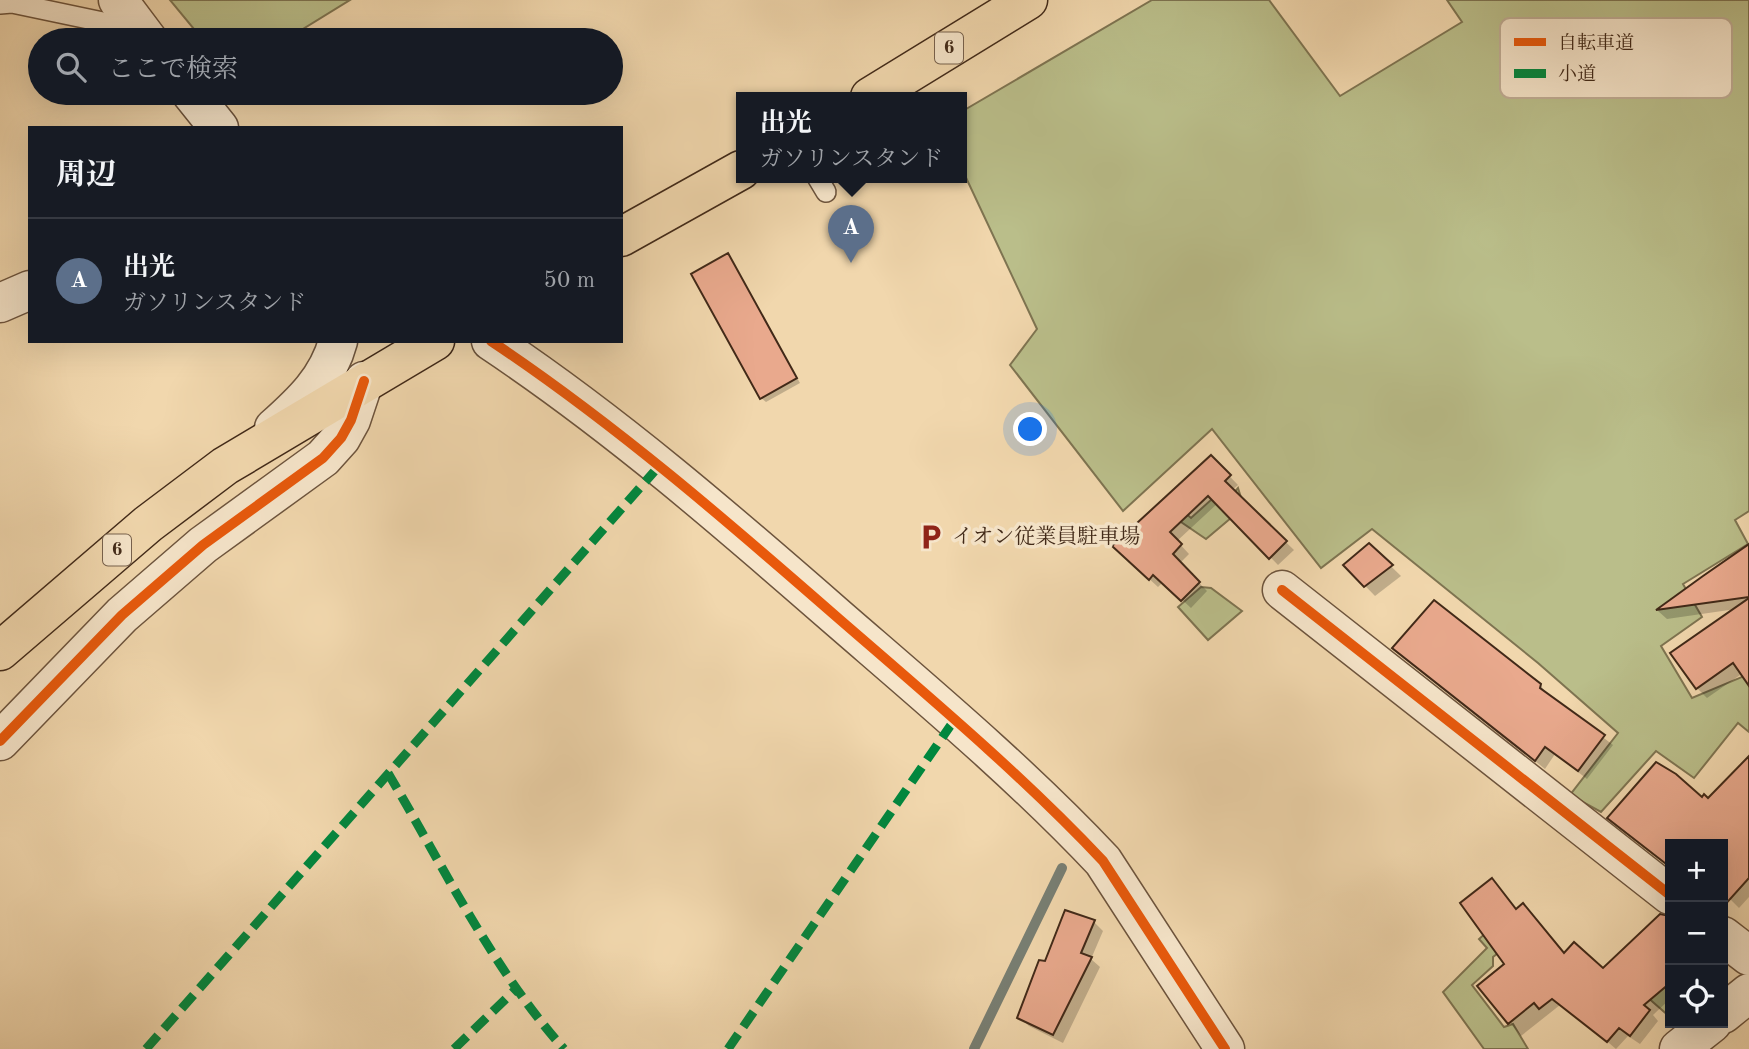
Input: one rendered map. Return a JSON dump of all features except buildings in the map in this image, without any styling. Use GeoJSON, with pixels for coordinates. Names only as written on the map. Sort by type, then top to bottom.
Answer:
{"type":"FeatureCollection","features":[{"type":"Feature","properties":{"kind":"highway","name":"6"},"geometry":{"type":"LineString","coordinates":[[878,92],[1028,0]]}},
{"type":"Feature","properties":{"kind":"highway"},"geometry":{"type":"LineString","coordinates":[[623,236],[736,173]]}},
{"type":"Feature","properties":{"kind":"highway","name":"6"},"geometry":{"type":"LineString","coordinates":[[0,651],[148,524],[225,466],[432,343]]}},
{"type":"Feature","properties":{"kind":"street"},"geometry":{"type":"LineString","coordinates":[[201,105],[217,126]]}},
{"type":"Feature","properties":{"kind":"street"},"geometry":{"type":"LineString","coordinates":[[0,303],[28,291]]}},
{"type":"Feature","properties":{"kind":"street"},"geometry":{"type":"LineString","coordinates":[[225,466],[300,404],[333,361],[338,343]]}},
{"type":"Feature","properties":{"kind":"street"},"geometry":{"type":"LineString","coordinates":[[494,343],[632,433],[710,507],[955,719],[1082,839],[1103,861],[1225,1049]]}},
{"type":"Feature","properties":{"kind":"street"},"geometry":{"type":"LineString","coordinates":[[0,741],[122,615],[203,545],[323,458],[346,429],[364,382]]}},
{"type":"Feature","properties":{"kind":"street"},"geometry":{"type":"LineString","coordinates":[[1282,590],[1665,891]]}},
{"type":"Feature","properties":{"kind":"street"},"geometry":{"type":"LineString","coordinates":[[1728,940],[1749,956]]}},
{"type":"Feature","properties":{"kind":"street"},"geometry":{"type":"LineString","coordinates":[[1728,1010],[1749,993]]}},
{"type":"Feature","properties":{"kind":"street"},"geometry":{"type":"LineString","coordinates":[[1679,1049],[1706,1028]]}},
{"type":"Feature","properties":{"kind":"lane"},"geometry":{"type":"LineString","coordinates":[[0,4],[12,3],[135,23]]}},
{"type":"Feature","properties":{"kind":"green space"},"geometry":{"type":"Polygon","coordinates":[[[170,0],[350,0],[304,28],[193,28],[170,0]]]}},
{"type":"Feature","properties":{"kind":"green space"},"geometry":{"type":"Polygon","coordinates":[[[1152,0],[1269,0],[1340,96],[1462,22],[1447,0],[1749,0],[1749,511],[1735,520],[1748,544],[1683,584],[1702,617],[1661,646],[1692,698],[1749,674],[1749,732],[1738,723],[1694,778],[1656,751],[1601,812],[1570,795],[1618,733],[1538,663],[1372,529],[1321,568],[1212,429],[1123,511],[1010,365],[1037,329],[967,180],[967,108],[1152,0]]]}},
{"type":"Feature","properties":{"kind":"green space"},"geometry":{"type":"Polygon","coordinates":[[[1238,488],[1244,507],[1206,539],[1159,507],[1168,498],[1191,518],[1212,499],[1225,503],[1238,488]]]}},
{"type":"Feature","properties":{"kind":"green space"},"geometry":{"type":"Polygon","coordinates":[[[1201,587],[1211,588],[1242,611],[1208,640],[1178,607],[1201,587]]]}},
{"type":"Feature","properties":{"kind":"green space"},"geometry":{"type":"Polygon","coordinates":[[[1506,915],[1520,936],[1493,957],[1493,966],[1472,985],[1504,1027],[1513,1024],[1528,1049],[1484,1049],[1443,992],[1487,948],[1479,939],[1506,915]]]}},
{"type":"Feature","properties":{"kind":"green space"},"geometry":{"type":"Polygon","coordinates":[[[1640,962],[1665,988],[1665,1013],[1638,989],[1640,962]]]}},
{"type":"Feature","properties":{"kind":"waterway"},"geometry":{"type":"LineString","coordinates":[[974,1049],[1062,868]]}},
{"type":"Feature","properties":{"kind":"marked path"},"geometry":{"type":"LineString","coordinates":[[146,1049],[659,466]]}},
{"type":"Feature","properties":{"kind":"marked path"},"geometry":{"type":"LineString","coordinates":[[728,1049],[955,719]]}},
{"type":"Feature","properties":{"kind":"marked path"},"geometry":{"type":"LineString","coordinates":[[388,773],[491,951],[538,1018],[564,1049]]}},
{"type":"Feature","properties":{"kind":"marked path"},"geometry":{"type":"LineString","coordinates":[[454,1049],[517,988]]}},
{"type":"Feature","properties":{"kind":"cycle path"},"geometry":{"type":"LineString","coordinates":[[494,343],[582,405],[712,509],[940,706],[1040,797],[1103,861],[1225,1049]]}},
{"type":"Feature","properties":{"kind":"cycle path"},"geometry":{"type":"LineString","coordinates":[[0,741],[122,615],[203,545],[323,458],[341,438],[351,420],[364,381]]}},
{"type":"Feature","properties":{"kind":"cycle path"},"geometry":{"type":"LineString","coordinates":[[1282,590],[1665,891]]}},
{"type":"Feature","properties":{"kind":"place","name":"出光"},"geometry":{"type":"Point","coordinates":[851,263]}},
{"type":"Feature","properties":{"kind":"place","name":"イオン従業員駐車場"},"geometry":{"type":"Point","coordinates":[931,537]}}]}
